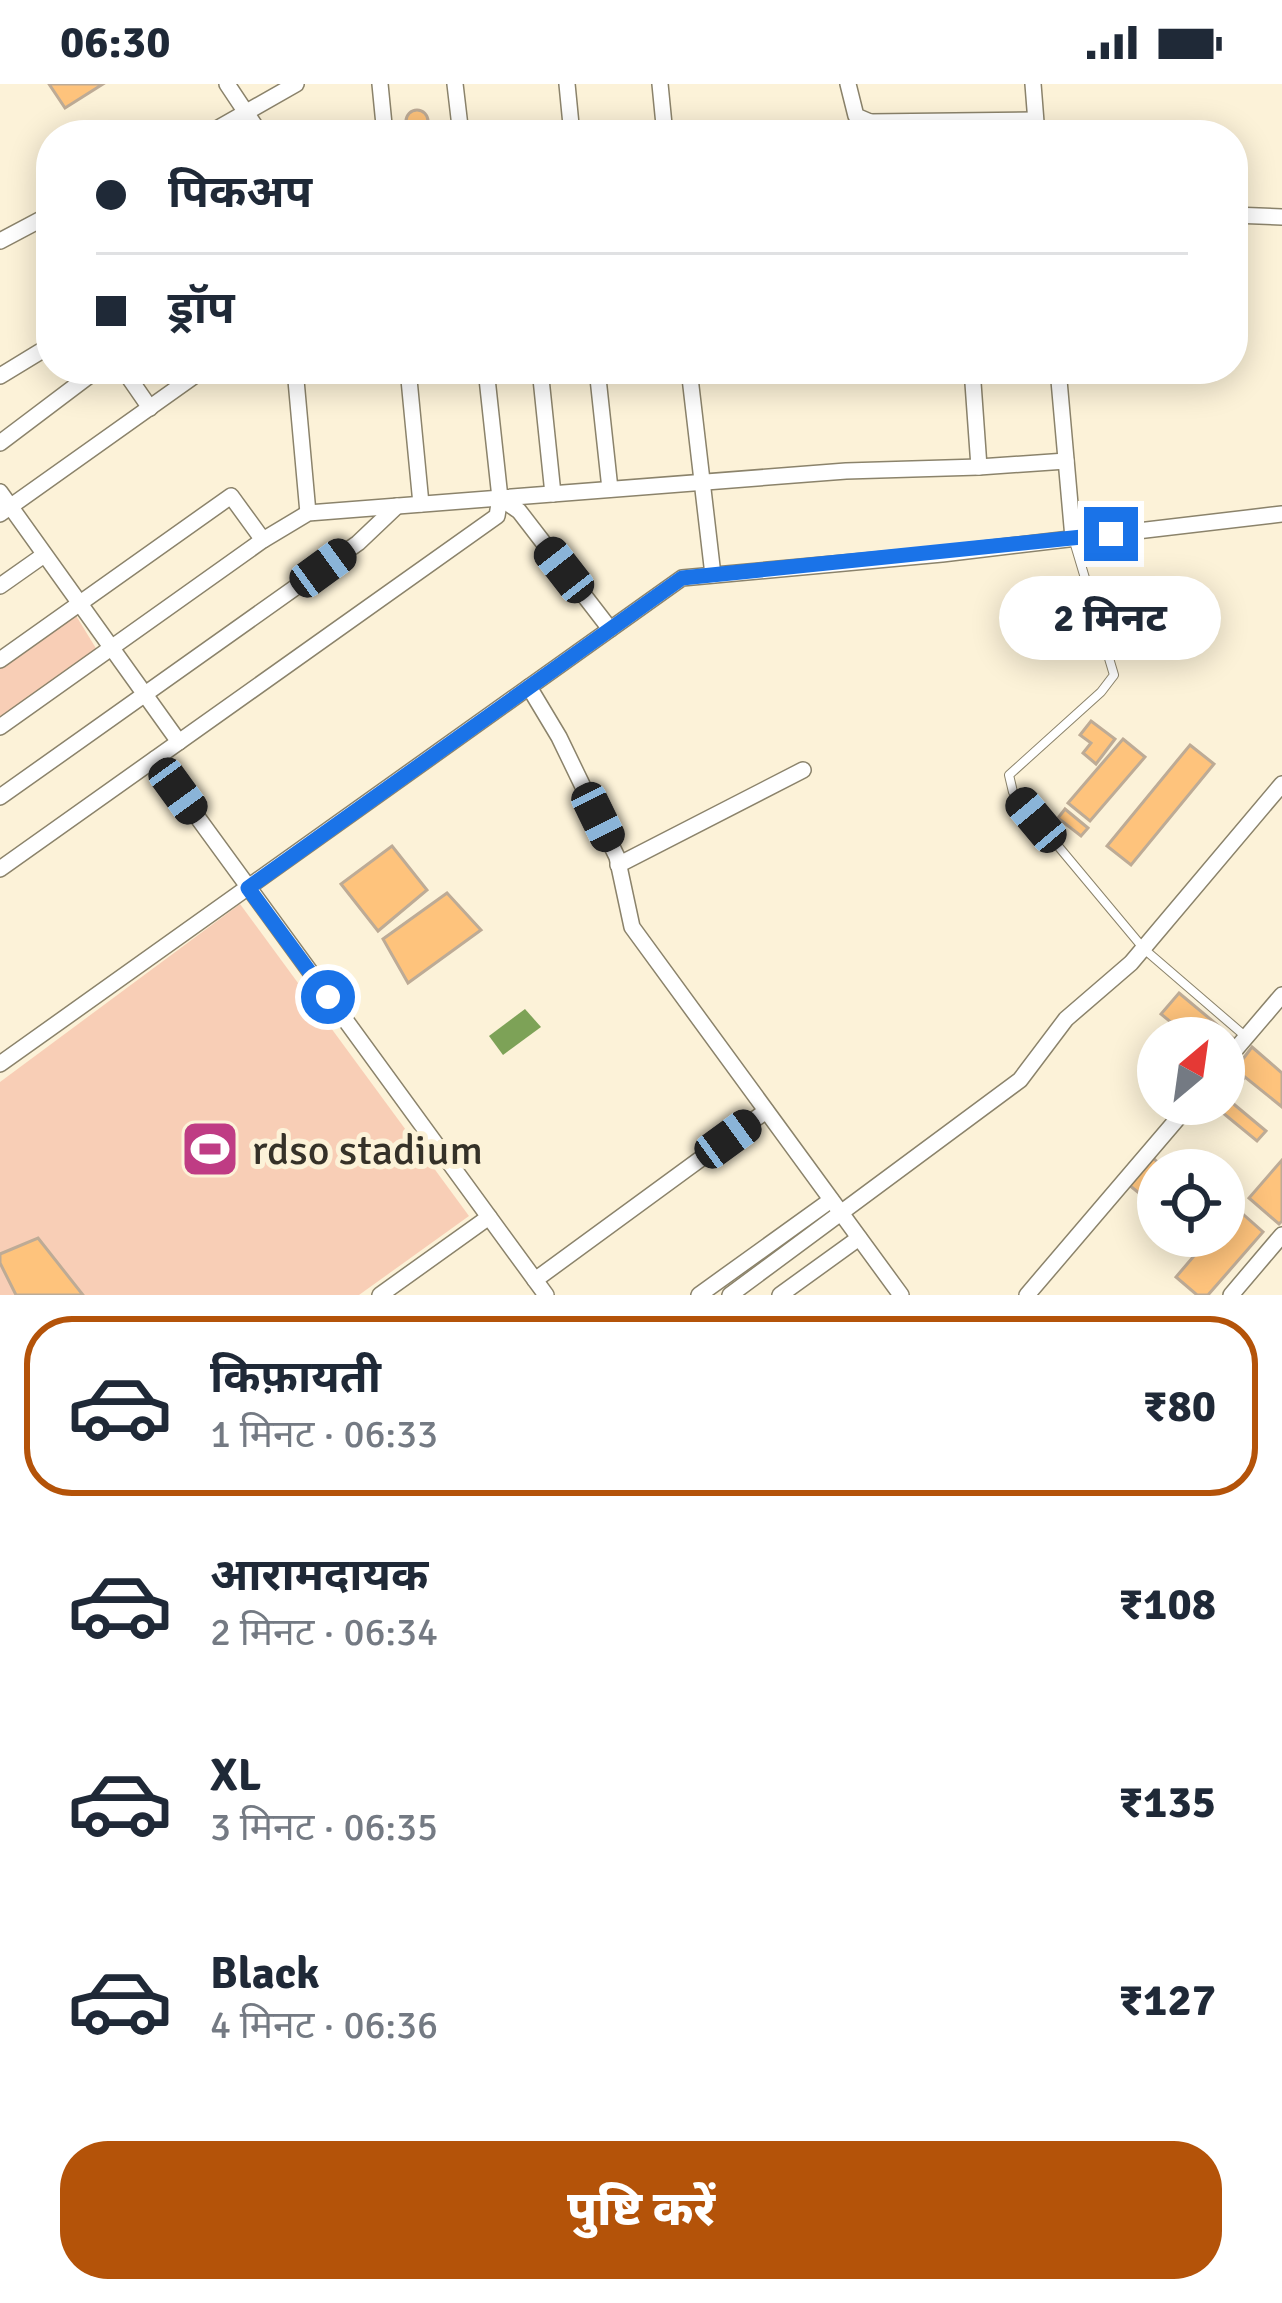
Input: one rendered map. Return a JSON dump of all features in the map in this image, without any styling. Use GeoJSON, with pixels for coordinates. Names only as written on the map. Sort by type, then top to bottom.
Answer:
{"type":"FeatureCollection","features":[{"type":"Feature","properties":{"kind":"street"},"geometry":{"type":"LineString","coordinates":[[227,84],[251,120]]}},
{"type":"Feature","properties":{"kind":"street"},"geometry":{"type":"LineString","coordinates":[[235,120],[296,84]]}},
{"type":"Feature","properties":{"kind":"street"},"geometry":{"type":"LineString","coordinates":[[380,84],[384,120]]}},
{"type":"Feature","properties":{"kind":"street"},"geometry":{"type":"LineString","coordinates":[[455,84],[459,120]]}},
{"type":"Feature","properties":{"kind":"street"},"geometry":{"type":"LineString","coordinates":[[567,84],[571,120]]}},
{"type":"Feature","properties":{"kind":"street"},"geometry":{"type":"LineString","coordinates":[[660,84],[664,120]]}},
{"type":"Feature","properties":{"kind":"street"},"geometry":{"type":"LineString","coordinates":[[848,84],[860,120]]}},
{"type":"Feature","properties":{"kind":"street"},"geometry":{"type":"LineString","coordinates":[[1033,84],[1036,120]]}},
{"type":"Feature","properties":{"kind":"street"},"geometry":{"type":"LineString","coordinates":[[1248,216],[1282,217]]}},
{"type":"Feature","properties":{"kind":"street"},"geometry":{"type":"LineString","coordinates":[[0,241],[36,222]]}},
{"type":"Feature","properties":{"kind":"street"},"geometry":{"type":"LineString","coordinates":[[0,376],[36,354]]}},
{"type":"Feature","properties":{"kind":"street"},"geometry":{"type":"LineString","coordinates":[[0,442],[78,384]]}},
{"type":"Feature","properties":{"kind":"street"},"geometry":{"type":"LineString","coordinates":[[133,384],[150,408]]}},
{"type":"Feature","properties":{"kind":"street"},"geometry":{"type":"LineString","coordinates":[[179,742],[3,505],[183,384]]}},
{"type":"Feature","properties":{"kind":"street"},"geometry":{"type":"LineString","coordinates":[[296,384],[308,512]]}},
{"type":"Feature","properties":{"kind":"street"},"geometry":{"type":"LineString","coordinates":[[409,384],[421,504]]}},
{"type":"Feature","properties":{"kind":"street"},"geometry":{"type":"LineString","coordinates":[[0,869],[497,517],[500,497],[488,384]]}},
{"type":"Feature","properties":{"kind":"street"},"geometry":{"type":"LineString","coordinates":[[542,384],[553,494]]}},
{"type":"Feature","properties":{"kind":"street"},"geometry":{"type":"LineString","coordinates":[[599,384],[610,489]]}},
{"type":"Feature","properties":{"kind":"street"},"geometry":{"type":"LineString","coordinates":[[690,384],[713,575]]}},
{"type":"Feature","properties":{"kind":"street"},"geometry":{"type":"LineString","coordinates":[[973,384],[979,467]]}},
{"type":"Feature","properties":{"kind":"street"},"geometry":{"type":"LineString","coordinates":[[1059,384],[1073,538]]}},
{"type":"Feature","properties":{"kind":"street"},"geometry":{"type":"LineString","coordinates":[[0,727],[308,512],[700,482],[1066,461]]}},
{"type":"Feature","properties":{"kind":"street"},"geometry":{"type":"LineString","coordinates":[[0,660],[232,496],[263,540]]}},
{"type":"Feature","properties":{"kind":"street"},"geometry":{"type":"LineString","coordinates":[[500,497],[519,511],[610,629]]}},
{"type":"Feature","properties":{"kind":"street"},"geometry":{"type":"LineString","coordinates":[[0,797],[358,542],[397,506]]}},
{"type":"Feature","properties":{"kind":"street"},"geometry":{"type":"LineString","coordinates":[[0,1064],[682,578],[1278,518]]}},
{"type":"Feature","properties":{"kind":"street"},"geometry":{"type":"LineString","coordinates":[[0,586],[44,555]]}},
{"type":"Feature","properties":{"kind":"street"},"geometry":{"type":"LineString","coordinates":[[529,687],[559,737],[619,865],[632,927],[901,1295]]}},
{"type":"Feature","properties":{"kind":"street"},"geometry":{"type":"LineString","coordinates":[[155,759],[546,1295]]}},
{"type":"Feature","properties":{"kind":"street"},"geometry":{"type":"LineString","coordinates":[[619,865],[803,770]]}},
{"type":"Feature","properties":{"kind":"street"},"geometry":{"type":"LineString","coordinates":[[730,1295],[1020,1080],[1066,1019],[1144,949],[1282,784]]}},
{"type":"Feature","properties":{"kind":"street"},"geometry":{"type":"LineString","coordinates":[[1246,1037],[1282,995]]}},
{"type":"Feature","properties":{"kind":"street"},"geometry":{"type":"LineString","coordinates":[[535,1280],[766,1111]]}},
{"type":"Feature","properties":{"kind":"street"},"geometry":{"type":"LineString","coordinates":[[1027,1295],[1172,1125]]}},
{"type":"Feature","properties":{"kind":"street"},"geometry":{"type":"LineString","coordinates":[[699,1295],[831,1200]]}},
{"type":"Feature","properties":{"kind":"street"},"geometry":{"type":"LineString","coordinates":[[380,1295],[489,1217]]}},
{"type":"Feature","properties":{"kind":"street"},"geometry":{"type":"LineString","coordinates":[[1231,1295],[1282,1235]]}},
{"type":"Feature","properties":{"kind":"street"},"geometry":{"type":"LineString","coordinates":[[780,1295],[859,1238]]}},
{"type":"Feature","properties":{"kind":"lane"},"geometry":{"type":"LineString","coordinates":[[1073,538],[1114,675],[1009,775],[1013,792],[1144,949],[1246,1037]]}},
{"type":"Feature","properties":{"kind":"shaded area"},"geometry":{"type":"Polygon","coordinates":[[[75,614],[97,650],[0,719],[0,668],[75,614]]]}},
{"type":"Feature","properties":{"kind":"shaded area","name":"rdso stadium"},"geometry":{"type":"Polygon","coordinates":[[[240,904],[469,1216],[359,1295],[0,1295],[0,1082],[240,904]]]}},
{"type":"Feature","properties":{"kind":"shaded area"},"geometry":{"type":"Polygon","coordinates":[[[525,1009],[541,1027],[503,1055],[489,1036],[525,1009]]]}},
{"type":"Feature","properties":{"kind":"building"},"geometry":{"type":"Polygon","coordinates":[[[49,84],[103,84],[65,108],[49,84]]]}},
{"type":"Feature","properties":{"kind":"building"},"geometry":{"type":"Polygon","coordinates":[[[409,113],[425,113],[428,120],[406,120],[409,113]]]}},
{"type":"Feature","properties":{"kind":"building"},"geometry":{"type":"Polygon","coordinates":[[[1091,721],[1115,739],[1096,764],[1083,753],[1091,743],[1080,735],[1091,721]]]}},
{"type":"Feature","properties":{"kind":"building"},"geometry":{"type":"Polygon","coordinates":[[[1123,739],[1145,757],[1090,821],[1068,803],[1123,739]]]}},
{"type":"Feature","properties":{"kind":"building"},"geometry":{"type":"Polygon","coordinates":[[[1190,745],[1214,764],[1131,865],[1107,846],[1190,745]]]}},
{"type":"Feature","properties":{"kind":"building"},"geometry":{"type":"Polygon","coordinates":[[[1065,809],[1088,828],[1081,836],[1058,818],[1065,809]]]}},
{"type":"Feature","properties":{"kind":"building"},"geometry":{"type":"Polygon","coordinates":[[[392,846],[427,890],[378,931],[341,884],[392,846]]]}},
{"type":"Feature","properties":{"kind":"building"},"geometry":{"type":"Polygon","coordinates":[[[447,893],[481,930],[408,983],[383,939],[447,893]]]}},
{"type":"Feature","properties":{"kind":"building"},"geometry":{"type":"Polygon","coordinates":[[[1179,993],[1208,1017],[1165,1017],[1161,1014],[1179,993]]]}},
{"type":"Feature","properties":{"kind":"building"},"geometry":{"type":"Polygon","coordinates":[[[1252,1047],[1282,1073],[1282,1107],[1245,1077],[1245,1056],[1252,1047]]]}},
{"type":"Feature","properties":{"kind":"building"},"geometry":{"type":"Polygon","coordinates":[[[1245,1114],[1266,1131],[1257,1141],[1238,1125],[1245,1125],[1245,1114]]]}},
{"type":"Feature","properties":{"kind":"building"},"geometry":{"type":"Polygon","coordinates":[[[1282,1160],[1282,1221],[1279,1224],[1249,1198],[1282,1160]]]}},
{"type":"Feature","properties":{"kind":"building"},"geometry":{"type":"Polygon","coordinates":[[[1245,1216],[1263,1232],[1245,1253],[1245,1216]]]}},
{"type":"Feature","properties":{"kind":"building"},"geometry":{"type":"Polygon","coordinates":[[[38,1238],[83,1295],[16,1295],[0,1254],[38,1238]]]}},
{"type":"Feature","properties":{"kind":"building"},"geometry":{"type":"Polygon","coordinates":[[[1193,1257],[1241,1257],[1208,1295],[1197,1295],[1176,1277],[1193,1257]]]}},
{"type":"Feature","properties":{"kind":"place","name":"rdso stadium"},"geometry":{"type":"Point","coordinates":[210,1149]}},
{"type":"Feature","properties":{"kind":"route"},"geometry":{"type":"LineString","coordinates":[[328,997],[248,888],[682,578],[1111,534]]}}]}
